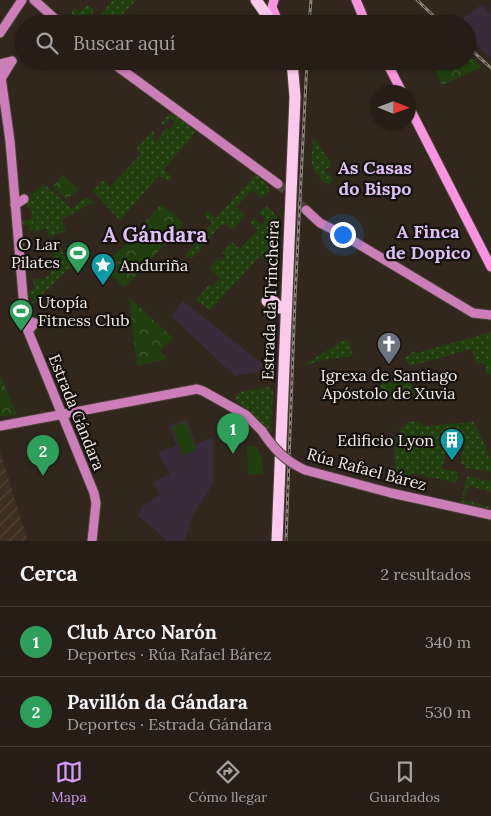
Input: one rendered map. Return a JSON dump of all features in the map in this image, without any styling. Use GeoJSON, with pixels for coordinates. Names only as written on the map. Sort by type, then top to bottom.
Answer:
{"type":"FeatureCollection","features":[{"type":"Feature","properties":{"kind":"highway"},"geometry":{"type":"LineString","coordinates":[[256,0],[267,15]]}},
{"type":"Feature","properties":{"kind":"highway"},"geometry":{"type":"LineString","coordinates":[[264,0],[273,15]]}},
{"type":"Feature","properties":{"kind":"highway","name":"Estrada da Trincheira"},"geometry":{"type":"LineString","coordinates":[[272,541],[289,104],[287,70]]}},
{"type":"Feature","properties":{"kind":"highway","name":"Estrada da Trincheira"},"geometry":{"type":"LineString","coordinates":[[277,541],[295,97],[293,70]]}},
{"type":"Feature","properties":{"kind":"highway"},"geometry":{"type":"LineString","coordinates":[[284,117],[289,104]]}},
{"type":"Feature","properties":{"kind":"highway"},"geometry":{"type":"LineString","coordinates":[[267,301],[273,301],[280,308]]}},
{"type":"Feature","properties":{"kind":"main road"},"geometry":{"type":"LineString","coordinates":[[274,0],[272,7],[275,15]]}},
{"type":"Feature","properties":{"kind":"main road"},"geometry":{"type":"LineString","coordinates":[[352,0],[361,15]]}},
{"type":"Feature","properties":{"kind":"main road"},"geometry":{"type":"LineString","coordinates":[[356,0],[362,15]]}},
{"type":"Feature","properties":{"kind":"main road"},"geometry":{"type":"LineString","coordinates":[[391,70],[398,85]]}},
{"type":"Feature","properties":{"kind":"main road"},"geometry":{"type":"LineString","coordinates":[[416,120],[491,267]]}},
{"type":"Feature","properties":{"kind":"street"},"geometry":{"type":"LineString","coordinates":[[1,28],[22,0]]}},
{"type":"Feature","properties":{"kind":"street"},"geometry":{"type":"LineString","coordinates":[[34,0],[51,15]]}},
{"type":"Feature","properties":{"kind":"street","name":"Estrada Gándara"},"geometry":{"type":"LineString","coordinates":[[2,67],[24,320],[94,493],[96,503],[92,541]]}},
{"type":"Feature","properties":{"kind":"street"},"geometry":{"type":"LineString","coordinates":[[122,70],[278,184]]}},
{"type":"Feature","properties":{"kind":"street"},"geometry":{"type":"LineString","coordinates":[[14,194],[24,199],[15,205]]}},
{"type":"Feature","properties":{"kind":"street"},"geometry":{"type":"LineString","coordinates":[[306,210],[320,223],[340,233],[473,313],[491,315]]}},
{"type":"Feature","properties":{"kind":"street"},"geometry":{"type":"LineString","coordinates":[[24,320],[35,323],[28,331]]}},
{"type":"Feature","properties":{"kind":"street","name":"Rúa Rafael Bárez"},"geometry":{"type":"LineString","coordinates":[[62,414],[193,389],[203,391],[246,415],[262,431],[278,453],[305,470],[391,493],[491,515]]}},
{"type":"Feature","properties":{"kind":"street"},"geometry":{"type":"LineString","coordinates":[[0,426],[62,414]]}},
{"type":"Feature","properties":{"kind":"shaded area"},"geometry":{"type":"Polygon","coordinates":[[[482,4],[491,15],[491,58],[476,44],[476,15],[467,15],[482,4]]]}},
{"type":"Feature","properties":{"kind":"shaded area"},"geometry":{"type":"Polygon","coordinates":[[[183,301],[259,361],[262,364],[262,368],[258,372],[235,376],[171,316],[183,301]]]}},
{"type":"Feature","properties":{"kind":"shaded area"},"geometry":{"type":"Polygon","coordinates":[[[187,419],[196,444],[213,437],[213,484],[192,516],[185,541],[167,541],[138,516],[143,506],[160,494],[153,482],[170,474],[158,453],[176,445],[169,426],[187,419]]]}},
{"type":"Feature","properties":{"kind":"shaded area"},"geometry":{"type":"Polygon","coordinates":[[[0,451],[20,516],[28,541],[0,541],[0,451]]]}},
{"type":"Feature","properties":{"kind":"green space"},"geometry":{"type":"Polygon","coordinates":[[[112,0],[136,0],[122,15],[101,15],[112,0]]]}},
{"type":"Feature","properties":{"kind":"green space"},"geometry":{"type":"Polygon","coordinates":[[[87,5],[93,9],[91,15],[74,15],[71,13],[75,8],[80,12],[87,5]]]}},
{"type":"Feature","properties":{"kind":"green space"},"geometry":{"type":"Polygon","coordinates":[[[476,61],[482,67],[476,70],[476,61]]]}},
{"type":"Feature","properties":{"kind":"green space"},"geometry":{"type":"Polygon","coordinates":[[[435,70],[475,70],[442,85],[435,70]]]}},
{"type":"Feature","properties":{"kind":"green space"},"geometry":{"type":"Polygon","coordinates":[[[172,112],[196,130],[187,145],[185,144],[164,170],[172,177],[168,182],[159,175],[120,221],[92,190],[103,180],[110,187],[138,157],[140,153],[136,149],[153,131],[156,133],[152,138],[156,142],[166,128],[169,130],[175,122],[170,118],[164,126],[161,123],[172,112]]]}},
{"type":"Feature","properties":{"kind":"green space"},"geometry":{"type":"Polygon","coordinates":[[[315,139],[331,165],[325,171],[334,179],[328,186],[312,166],[313,140],[315,139]]]}},
{"type":"Feature","properties":{"kind":"green space"},"geometry":{"type":"Polygon","coordinates":[[[256,174],[270,190],[262,198],[252,190],[236,207],[245,216],[232,230],[227,225],[221,225],[192,259],[185,255],[212,223],[204,215],[207,211],[216,218],[256,174]]]}},
{"type":"Feature","properties":{"kind":"green space"},"geometry":{"type":"Polygon","coordinates":[[[63,175],[78,189],[67,200],[53,186],[63,175]]]}},
{"type":"Feature","properties":{"kind":"green space"},"geometry":{"type":"Polygon","coordinates":[[[44,184],[72,209],[85,197],[93,202],[61,220],[66,231],[49,237],[46,228],[36,232],[35,230],[31,231],[29,230],[29,225],[22,225],[21,220],[30,220],[33,217],[31,209],[26,204],[21,204],[44,184]]]}},
{"type":"Feature","properties":{"kind":"green space"},"geometry":{"type":"Polygon","coordinates":[[[161,204],[183,225],[123,287],[104,268],[104,265],[125,245],[161,204]]]}},
{"type":"Feature","properties":{"kind":"green space"},"geometry":{"type":"Polygon","coordinates":[[[266,206],[277,216],[277,236],[279,236],[278,271],[260,256],[210,310],[196,300],[209,285],[212,287],[220,278],[209,268],[218,258],[222,261],[226,256],[222,253],[232,242],[240,249],[258,230],[250,222],[254,218],[262,225],[266,220],[259,213],[266,206]]]}},
{"type":"Feature","properties":{"kind":"green space"},"geometry":{"type":"Polygon","coordinates":[[[60,247],[66,260],[76,251],[82,257],[38,300],[30,305],[33,302],[32,297],[26,297],[26,291],[34,290],[33,279],[44,279],[51,273],[54,252],[60,247]]]}},
{"type":"Feature","properties":{"kind":"green space"},"geometry":{"type":"Polygon","coordinates":[[[129,297],[173,338],[160,351],[168,359],[137,366],[129,297]]]}},
{"type":"Feature","properties":{"kind":"green space"},"geometry":{"type":"Polygon","coordinates":[[[491,332],[491,374],[487,375],[483,362],[476,364],[472,349],[410,366],[404,357],[411,355],[415,351],[417,353],[491,332]]]}},
{"type":"Feature","properties":{"kind":"green space"},"geometry":{"type":"Polygon","coordinates":[[[344,340],[349,341],[353,356],[322,360],[300,367],[344,340]]]}},
{"type":"Feature","properties":{"kind":"green space"},"geometry":{"type":"Polygon","coordinates":[[[1,377],[17,415],[0,416],[1,377]]]}},
{"type":"Feature","properties":{"kind":"green space"},"geometry":{"type":"Polygon","coordinates":[[[408,377],[416,393],[382,401],[380,384],[391,381],[393,384],[408,377]]]}},
{"type":"Feature","properties":{"kind":"green space"},"geometry":{"type":"Polygon","coordinates":[[[268,387],[273,390],[271,434],[235,400],[240,392],[268,387]]]}},
{"type":"Feature","properties":{"kind":"green space"},"geometry":{"type":"Polygon","coordinates":[[[410,421],[421,423],[423,426],[474,422],[491,459],[491,472],[466,468],[464,464],[460,464],[465,443],[449,439],[442,469],[458,472],[457,483],[411,473],[410,476],[399,474],[395,470],[394,449],[396,437],[399,431],[410,421]]]}},
{"type":"Feature","properties":{"kind":"green space"},"geometry":{"type":"Polygon","coordinates":[[[186,422],[196,450],[183,455],[172,427],[186,422]]]}},
{"type":"Feature","properties":{"kind":"green space"},"geometry":{"type":"Polygon","coordinates":[[[247,446],[256,446],[262,458],[263,474],[248,475],[247,446]]]}},
{"type":"Feature","properties":{"kind":"green space"},"geometry":{"type":"Polygon","coordinates":[[[467,476],[491,481],[491,492],[468,486],[464,500],[491,507],[491,509],[461,502],[467,476]]]}},
{"type":"Feature","properties":{"kind":"tunnel"},"geometry":{"type":"LineString","coordinates":[[278,184],[306,210]]}},
{"type":"Feature","properties":{"kind":"railway"},"geometry":{"type":"LineString","coordinates":[[310,15],[311,0]]}},
{"type":"Feature","properties":{"kind":"railway"},"geometry":{"type":"LineString","coordinates":[[417,0],[433,15]]}},
{"type":"Feature","properties":{"kind":"railway"},"geometry":{"type":"LineString","coordinates":[[476,54],[491,68]]}},
{"type":"Feature","properties":{"kind":"railway"},"geometry":{"type":"LineString","coordinates":[[286,541],[295,298],[307,70]]}},
{"type":"Feature","properties":{"kind":"place","name":"O Lar Pilates"},"geometry":{"type":"Point","coordinates":[78,274]}},
{"type":"Feature","properties":{"kind":"place","name":"Anduriña"},"geometry":{"type":"Point","coordinates":[103,286]}},
{"type":"Feature","properties":{"kind":"place","name":"Utopía Fitness Club"},"geometry":{"type":"Point","coordinates":[21,332]}},
{"type":"Feature","properties":{"kind":"place","name":"Igrexa de Santiago Apóstolo de Xuvia"},"geometry":{"type":"Point","coordinates":[389,365]}},
{"type":"Feature","properties":{"kind":"place","name":"Club Arco Narón"},"geometry":{"type":"Point","coordinates":[233,454]}},
{"type":"Feature","properties":{"kind":"place","name":"Edificio Lyon"},"geometry":{"type":"Point","coordinates":[452,461]}},
{"type":"Feature","properties":{"kind":"place","name":"Pavillón da Gándara"},"geometry":{"type":"Point","coordinates":[43,476]}},
{"type":"Feature","properties":{"kind":"district","name":"As Casas do Bispo"},"geometry":{"type":"Point","coordinates":[375,178]}},
{"type":"Feature","properties":{"kind":"district","name":"A Gándara"},"geometry":{"type":"Point","coordinates":[155,235]}},
{"type":"Feature","properties":{"kind":"district","name":"A Finca de Dopico"},"geometry":{"type":"Point","coordinates":[428,242]}}]}
